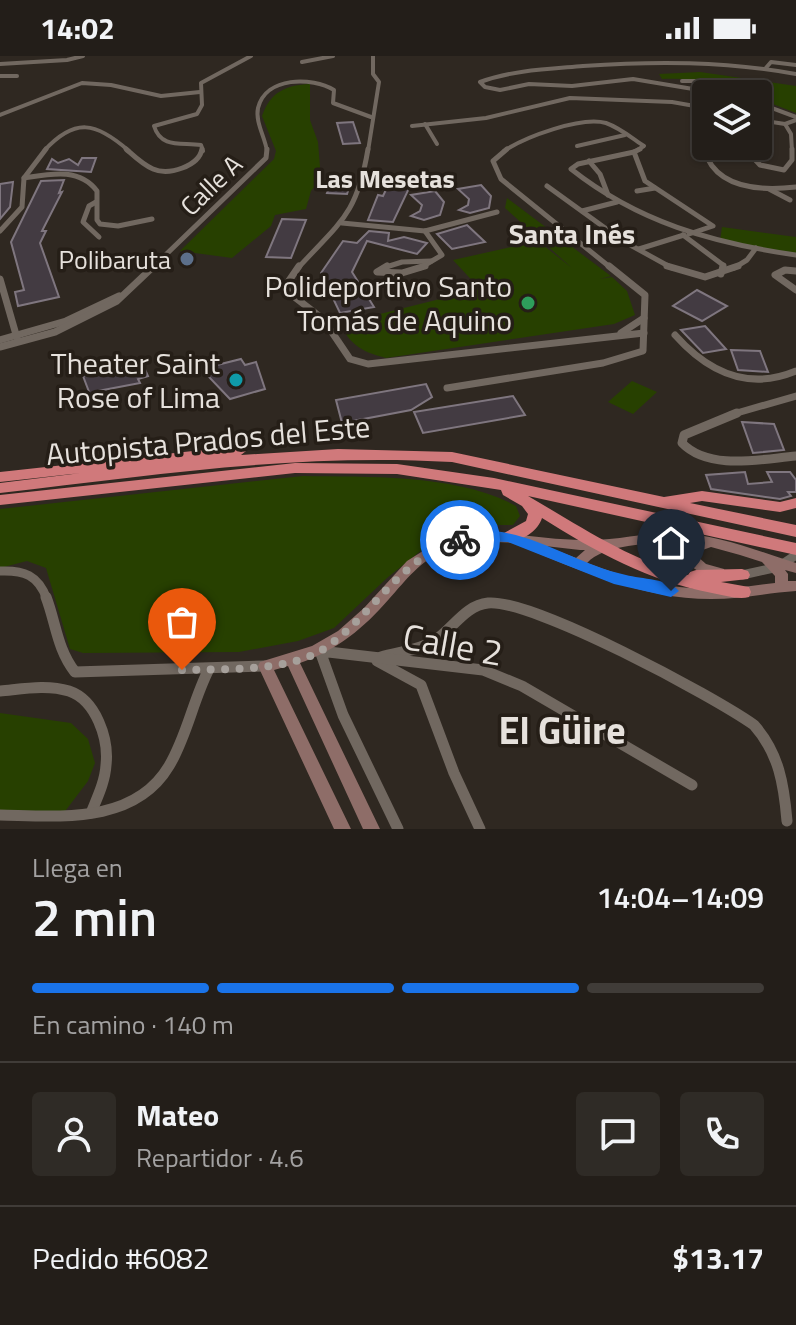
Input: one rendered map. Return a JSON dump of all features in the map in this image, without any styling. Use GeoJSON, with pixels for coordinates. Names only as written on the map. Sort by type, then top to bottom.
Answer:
{"type":"FeatureCollection","features":[{"type":"Feature","properties":{"kind":"highway"},"geometry":{"type":"LineString","coordinates":[[0,477],[284,447],[306,454]]}},
{"type":"Feature","properties":{"kind":"highway","name":"Autopista Prados del Este"},"geometry":{"type":"LineString","coordinates":[[0,488],[355,451],[452,457],[796,531]]}},
{"type":"Feature","properties":{"kind":"highway","name":"Autopista Prados del Este"},"geometry":{"type":"LineString","coordinates":[[0,500],[295,468],[397,469],[494,483],[796,552]]}},
{"type":"Feature","properties":{"kind":"highway"},"geometry":{"type":"LineString","coordinates":[[494,483],[647,569],[704,586],[743,584]]}},
{"type":"Feature","properties":{"kind":"highway"},"geometry":{"type":"LineString","coordinates":[[657,502],[702,496],[780,507],[796,503]]}},
{"type":"Feature","properties":{"kind":"highway"},"geometry":{"type":"LineString","coordinates":[[510,537],[533,524],[536,513],[527,501]]}},
{"type":"Feature","properties":{"kind":"highway"},"geometry":{"type":"LineString","coordinates":[[599,543],[684,574],[743,584]]}},
{"type":"Feature","properties":{"kind":"street"},"geometry":{"type":"LineString","coordinates":[[0,64],[67,60],[83,56]]}},
{"type":"Feature","properties":{"kind":"street"},"geometry":{"type":"LineString","coordinates":[[0,231],[23,205],[24,178],[59,135],[81,128],[104,130],[151,169],[175,170],[189,165],[203,152],[201,145],[164,143],[153,129],[162,121],[197,114],[202,105],[201,83],[251,56]]}},
{"type":"Feature","properties":{"kind":"street"},"geometry":{"type":"LineString","coordinates":[[302,62],[333,56]]}},
{"type":"Feature","properties":{"kind":"street"},"geometry":{"type":"LineString","coordinates":[[373,56],[373,74],[379,82],[369,104],[369,156],[355,201],[342,223],[286,285],[288,292],[325,321],[343,354],[353,361],[384,365],[644,333]]}},
{"type":"Feature","properties":{"kind":"street"},"geometry":{"type":"LineString","coordinates":[[658,64],[668,56]]}},
{"type":"Feature","properties":{"kind":"street"},"geometry":{"type":"LineString","coordinates":[[786,56],[787,61],[796,64]]}},
{"type":"Feature","properties":{"kind":"street"},"geometry":{"type":"LineString","coordinates":[[765,69],[771,62],[796,64]]}},
{"type":"Feature","properties":{"kind":"street"},"geometry":{"type":"LineString","coordinates":[[692,88],[620,79],[567,87],[529,84],[500,90],[480,84],[487,78],[559,68],[658,64],[725,63],[796,74]]}},
{"type":"Feature","properties":{"kind":"street"},"geometry":{"type":"LineString","coordinates":[[0,76],[17,76]]}},
{"type":"Feature","properties":{"kind":"street"},"geometry":{"type":"LineString","coordinates":[[665,83],[692,82]]}},
{"type":"Feature","properties":{"kind":"street"},"geometry":{"type":"LineString","coordinates":[[0,115],[82,83],[103,84],[161,96],[200,92]]}},
{"type":"Feature","properties":{"kind":"street","name":"Calle A"},"geometry":{"type":"LineString","coordinates":[[0,347],[79,322],[107,308],[127,292],[266,158],[269,152],[258,115],[259,104],[268,93],[291,83],[319,83],[334,90],[333,103],[371,117]]}},
{"type":"Feature","properties":{"kind":"street"},"geometry":{"type":"LineString","coordinates":[[412,126],[494,117],[570,98],[692,106]]}},
{"type":"Feature","properties":{"kind":"street"},"geometry":{"type":"LineString","coordinates":[[350,107],[369,104]]}},
{"type":"Feature","properties":{"kind":"street"},"geometry":{"type":"LineString","coordinates":[[772,109],[796,118]]}},
{"type":"Feature","properties":{"kind":"street"},"geometry":{"type":"LineString","coordinates":[[772,122],[785,124],[796,118]]}},
{"type":"Feature","properties":{"kind":"street"},"geometry":{"type":"LineString","coordinates":[[447,388],[615,360],[643,351],[646,300],[640,289],[501,179],[493,164],[495,154],[506,146],[580,124],[604,122],[626,135],[644,146],[634,152],[589,161],[571,169],[617,202],[684,234],[723,265],[721,274]]}},
{"type":"Feature","properties":{"kind":"street"},"geometry":{"type":"LineString","coordinates":[[425,124],[437,144]]}},
{"type":"Feature","properties":{"kind":"street"},"geometry":{"type":"LineString","coordinates":[[756,160],[760,165],[784,170],[792,160],[791,134],[785,124]]}},
{"type":"Feature","properties":{"kind":"street"},"geometry":{"type":"LineString","coordinates":[[577,146],[626,135]]}},
{"type":"Feature","properties":{"kind":"street"},"geometry":{"type":"LineString","coordinates":[[634,152],[641,177],[713,226],[639,249]]}},
{"type":"Feature","properties":{"kind":"street"},"geometry":{"type":"LineString","coordinates":[[708,160],[710,167],[729,179],[769,189],[790,200]]}},
{"type":"Feature","properties":{"kind":"street"},"geometry":{"type":"LineString","coordinates":[[589,161],[600,174],[608,196]]}},
{"type":"Feature","properties":{"kind":"street"},"geometry":{"type":"LineString","coordinates":[[24,178],[67,174],[82,176],[95,186],[100,224],[118,226],[152,219]]}},
{"type":"Feature","properties":{"kind":"street"},"geometry":{"type":"LineString","coordinates":[[547,186],[680,273],[706,277],[721,274],[743,263],[756,248]]}},
{"type":"Feature","properties":{"kind":"street"},"geometry":{"type":"LineString","coordinates":[[769,189],[796,187]]}},
{"type":"Feature","properties":{"kind":"street"},"geometry":{"type":"LineString","coordinates":[[637,191],[655,188]]}},
{"type":"Feature","properties":{"kind":"street"},"geometry":{"type":"LineString","coordinates":[[96,202],[89,206],[83,222],[99,237]]}},
{"type":"Feature","properties":{"kind":"street"},"geometry":{"type":"LineString","coordinates":[[582,211],[617,202]]}},
{"type":"Feature","properties":{"kind":"street"},"geometry":{"type":"LineString","coordinates":[[342,223],[425,231],[497,212]]}},
{"type":"Feature","properties":{"kind":"street"},"geometry":{"type":"LineString","coordinates":[[425,231],[442,255],[426,266],[396,273],[377,272],[381,267],[431,261]]}},
{"type":"Feature","properties":{"kind":"street"},"geometry":{"type":"LineString","coordinates":[[684,234],[796,255]]}},
{"type":"Feature","properties":{"kind":"street"},"geometry":{"type":"LineString","coordinates":[[796,271],[785,270],[775,275],[796,290]]}},
{"type":"Feature","properties":{"kind":"street"},"geometry":{"type":"LineString","coordinates":[[0,279],[17,340]]}},
{"type":"Feature","properties":{"kind":"street"},"geometry":{"type":"LineString","coordinates":[[0,312],[9,310]]}},
{"type":"Feature","properties":{"kind":"street"},"geometry":{"type":"LineString","coordinates":[[613,337],[644,318]]}},
{"type":"Feature","properties":{"kind":"street"},"geometry":{"type":"LineString","coordinates":[[675,335],[691,351],[732,375],[765,381],[796,371]]}},
{"type":"Feature","properties":{"kind":"street","name":"Calle A"},"geometry":{"type":"LineString","coordinates":[[0,340],[17,340]]}},
{"type":"Feature","properties":{"kind":"street"},"geometry":{"type":"LineString","coordinates":[[796,396],[699,426],[684,435],[682,443],[690,453],[706,459],[796,456]]}},
{"type":"Feature","properties":{"kind":"street"},"geometry":{"type":"LineString","coordinates":[[0,571],[25,570],[38,578],[55,625],[59,650],[75,672],[265,666],[320,651],[355,625],[415,561],[469,537],[599,543],[674,537],[741,551],[796,568]]}},
{"type":"Feature","properties":{"kind":"street"},"geometry":{"type":"LineString","coordinates":[[510,537],[619,580],[671,591],[713,594],[778,567],[796,552]]}},
{"type":"Feature","properties":{"kind":"street"},"geometry":{"type":"LineString","coordinates":[[577,565],[599,543]]}},
{"type":"Feature","properties":{"kind":"street"},"geometry":{"type":"LineString","coordinates":[[710,544],[700,544],[690,549],[694,563],[708,571],[743,584],[796,586]]}},
{"type":"Feature","properties":{"kind":"street"},"geometry":{"type":"LineString","coordinates":[[741,551],[778,569],[782,574],[781,587]]}},
{"type":"Feature","properties":{"kind":"street"},"geometry":{"type":"LineString","coordinates":[[373,659],[426,645],[467,613],[488,603],[508,603],[551,618],[741,716],[760,729],[781,768],[787,821]]}},
{"type":"Feature","properties":{"kind":"street"},"geometry":{"type":"LineString","coordinates":[[320,651],[343,715],[398,829]]}},
{"type":"Feature","properties":{"kind":"street","name":"Calle 2"},"geometry":{"type":"LineString","coordinates":[[320,651],[483,670],[522,686],[692,785]]}},
{"type":"Feature","properties":{"kind":"street"},"geometry":{"type":"LineString","coordinates":[[373,659],[421,685],[454,773],[480,829]]}},
{"type":"Feature","properties":{"kind":"street"},"geometry":{"type":"LineString","coordinates":[[292,660],[372,829]]}},
{"type":"Feature","properties":{"kind":"street"},"geometry":{"type":"LineString","coordinates":[[265,666],[343,829]]}},
{"type":"Feature","properties":{"kind":"street"},"geometry":{"type":"LineString","coordinates":[[0,815],[91,813],[137,800],[168,769],[193,700],[209,669]]}},
{"type":"Feature","properties":{"kind":"street"},"geometry":{"type":"LineString","coordinates":[[0,691],[33,688],[71,692],[89,704],[107,740],[105,780],[91,813]]}},
{"type":"Feature","properties":{"kind":"green space"},"geometry":{"type":"Polygon","coordinates":[[[700,72],[755,80],[662,79],[659,74],[700,72]]]}},
{"type":"Feature","properties":{"kind":"green space"},"geometry":{"type":"Polygon","coordinates":[[[772,82],[796,86],[796,113],[772,104],[772,82]]]}},
{"type":"Feature","properties":{"kind":"green space"},"geometry":{"type":"Polygon","coordinates":[[[310,84],[310,120],[318,142],[321,179],[311,191],[306,209],[275,215],[271,226],[232,258],[180,251],[274,159],[276,151],[262,116],[270,101],[286,88],[310,84]]]}},
{"type":"Feature","properties":{"kind":"green space","name":"Polideportivo Santo Tomás de Aquino"},"geometry":{"type":"Polygon","coordinates":[[[507,198],[611,276],[600,279],[612,277],[627,291],[635,315],[614,324],[386,358],[353,343],[340,324],[480,289],[453,260],[538,241],[572,268],[505,208],[507,198]]]}},
{"type":"Feature","properties":{"kind":"green space"},"geometry":{"type":"Polygon","coordinates":[[[722,227],[796,237],[796,253],[720,241],[722,227]]]}},
{"type":"Feature","properties":{"kind":"green space"},"geometry":{"type":"Polygon","coordinates":[[[632,381],[657,392],[633,414],[608,402],[632,381]]]}},
{"type":"Feature","properties":{"kind":"green space"},"geometry":{"type":"Polygon","coordinates":[[[303,476],[384,477],[440,483],[493,496],[516,506],[520,516],[513,525],[483,525],[423,549],[334,628],[298,641],[239,652],[83,653],[70,649],[46,568],[27,561],[0,568],[0,509],[303,476]]]}},
{"type":"Feature","properties":{"kind":"green space"},"geometry":{"type":"Polygon","coordinates":[[[0,713],[71,723],[88,739],[95,763],[88,781],[63,814],[0,813],[0,713]]]}},
{"type":"Feature","properties":{"kind":"building"},"geometry":{"type":"Polygon","coordinates":[[[353,122],[360,143],[343,144],[337,123],[353,122]]]}},
{"type":"Feature","properties":{"kind":"building"},"geometry":{"type":"Polygon","coordinates":[[[82,158],[96,158],[91,172],[47,169],[52,159],[58,163],[69,159],[78,165],[82,158]]]}},
{"type":"Feature","properties":{"kind":"building"},"geometry":{"type":"Polygon","coordinates":[[[334,175],[353,176],[347,194],[327,193],[334,175]]]}},
{"type":"Feature","properties":{"kind":"building"},"geometry":{"type":"Polygon","coordinates":[[[64,180],[59,193],[62,192],[42,231],[46,231],[40,243],[59,297],[18,306],[15,292],[24,290],[11,242],[41,181],[64,180]]]}},
{"type":"Feature","properties":{"kind":"building"},"geometry":{"type":"Polygon","coordinates":[[[390,181],[412,182],[393,222],[368,220],[378,195],[383,196],[390,181]]]}},
{"type":"Feature","properties":{"kind":"building"},"geometry":{"type":"Polygon","coordinates":[[[13,182],[10,207],[0,219],[0,184],[13,182]]]}},
{"type":"Feature","properties":{"kind":"building"},"geometry":{"type":"Polygon","coordinates":[[[481,185],[491,196],[489,208],[470,213],[459,210],[468,205],[469,199],[458,189],[481,185]]]}},
{"type":"Feature","properties":{"kind":"building"},"geometry":{"type":"Polygon","coordinates":[[[435,191],[444,202],[440,215],[424,220],[411,216],[420,211],[422,205],[411,195],[435,191]]]}},
{"type":"Feature","properties":{"kind":"building"},"geometry":{"type":"Polygon","coordinates":[[[282,219],[306,220],[291,258],[266,257],[282,219]]]}},
{"type":"Feature","properties":{"kind":"building"},"geometry":{"type":"Polygon","coordinates":[[[467,225],[485,242],[452,249],[437,234],[467,225]]]}},
{"type":"Feature","properties":{"kind":"building"},"geometry":{"type":"Polygon","coordinates":[[[369,231],[389,233],[388,241],[404,237],[427,243],[417,254],[367,241],[352,272],[374,307],[340,313],[321,273],[343,241],[357,243],[369,231]]]}},
{"type":"Feature","properties":{"kind":"building"},"geometry":{"type":"Polygon","coordinates":[[[697,290],[727,306],[702,321],[673,306],[697,290]]]}},
{"type":"Feature","properties":{"kind":"building"},"geometry":{"type":"Polygon","coordinates":[[[705,326],[726,349],[703,353],[681,330],[705,326]]]}},
{"type":"Feature","properties":{"kind":"building"},"geometry":{"type":"Polygon","coordinates":[[[731,350],[760,351],[768,372],[738,370],[731,350]]]}},
{"type":"Feature","properties":{"kind":"building","name":"Theater Saint Rose of Lima"},"geometry":{"type":"Polygon","coordinates":[[[241,359],[245,365],[256,362],[265,389],[230,399],[208,376],[216,373],[213,366],[241,359]]]}},
{"type":"Feature","properties":{"kind":"building"},"geometry":{"type":"Polygon","coordinates":[[[134,364],[136,367],[143,365],[148,376],[138,379],[140,383],[98,391],[100,394],[91,397],[83,376],[97,372],[98,375],[134,364]]]}},
{"type":"Feature","properties":{"kind":"building"},"geometry":{"type":"Polygon","coordinates":[[[426,384],[432,397],[411,410],[342,423],[336,400],[426,384]]]}},
{"type":"Feature","properties":{"kind":"building"},"geometry":{"type":"Polygon","coordinates":[[[513,396],[525,415],[423,433],[414,412],[513,396]]]}},
{"type":"Feature","properties":{"kind":"building"},"geometry":{"type":"Polygon","coordinates":[[[742,422],[774,424],[784,450],[753,453],[742,422]]]}},
{"type":"Feature","properties":{"kind":"building"},"geometry":{"type":"Polygon","coordinates":[[[745,472],[748,484],[772,482],[767,472],[790,472],[796,480],[796,492],[788,492],[791,496],[780,499],[711,489],[706,475],[745,472]]]}},
{"type":"Feature","properties":{"kind":"way so far"},"geometry":{"type":"LineString","coordinates":[[182,670],[265,666],[320,651],[355,625],[415,561],[460,540]]}},
{"type":"Feature","properties":{"kind":"place","name":"Polibaruta"},"geometry":{"type":"Point","coordinates":[187,259]}},
{"type":"Feature","properties":{"kind":"place","name":"Polideportivo Santo Tomás de Aquino"},"geometry":{"type":"Point","coordinates":[528,303]}},
{"type":"Feature","properties":{"kind":"place","name":"Theater Saint Rose of Lima"},"geometry":{"type":"Point","coordinates":[236,380]}},
{"type":"Feature","properties":{"kind":"district","name":"Las Mesetas"},"geometry":{"type":"Point","coordinates":[385,178]}},
{"type":"Feature","properties":{"kind":"district","name":"Santa Inés"},"geometry":{"type":"Point","coordinates":[572,233]}},
{"type":"Feature","properties":{"kind":"district","name":"El Güire"},"geometry":{"type":"Point","coordinates":[562,730]}},
{"type":"Feature","properties":{"kind":"route"},"geometry":{"type":"LineString","coordinates":[[460,540],[495,535],[510,537],[619,580],[671,591]]}}]}
